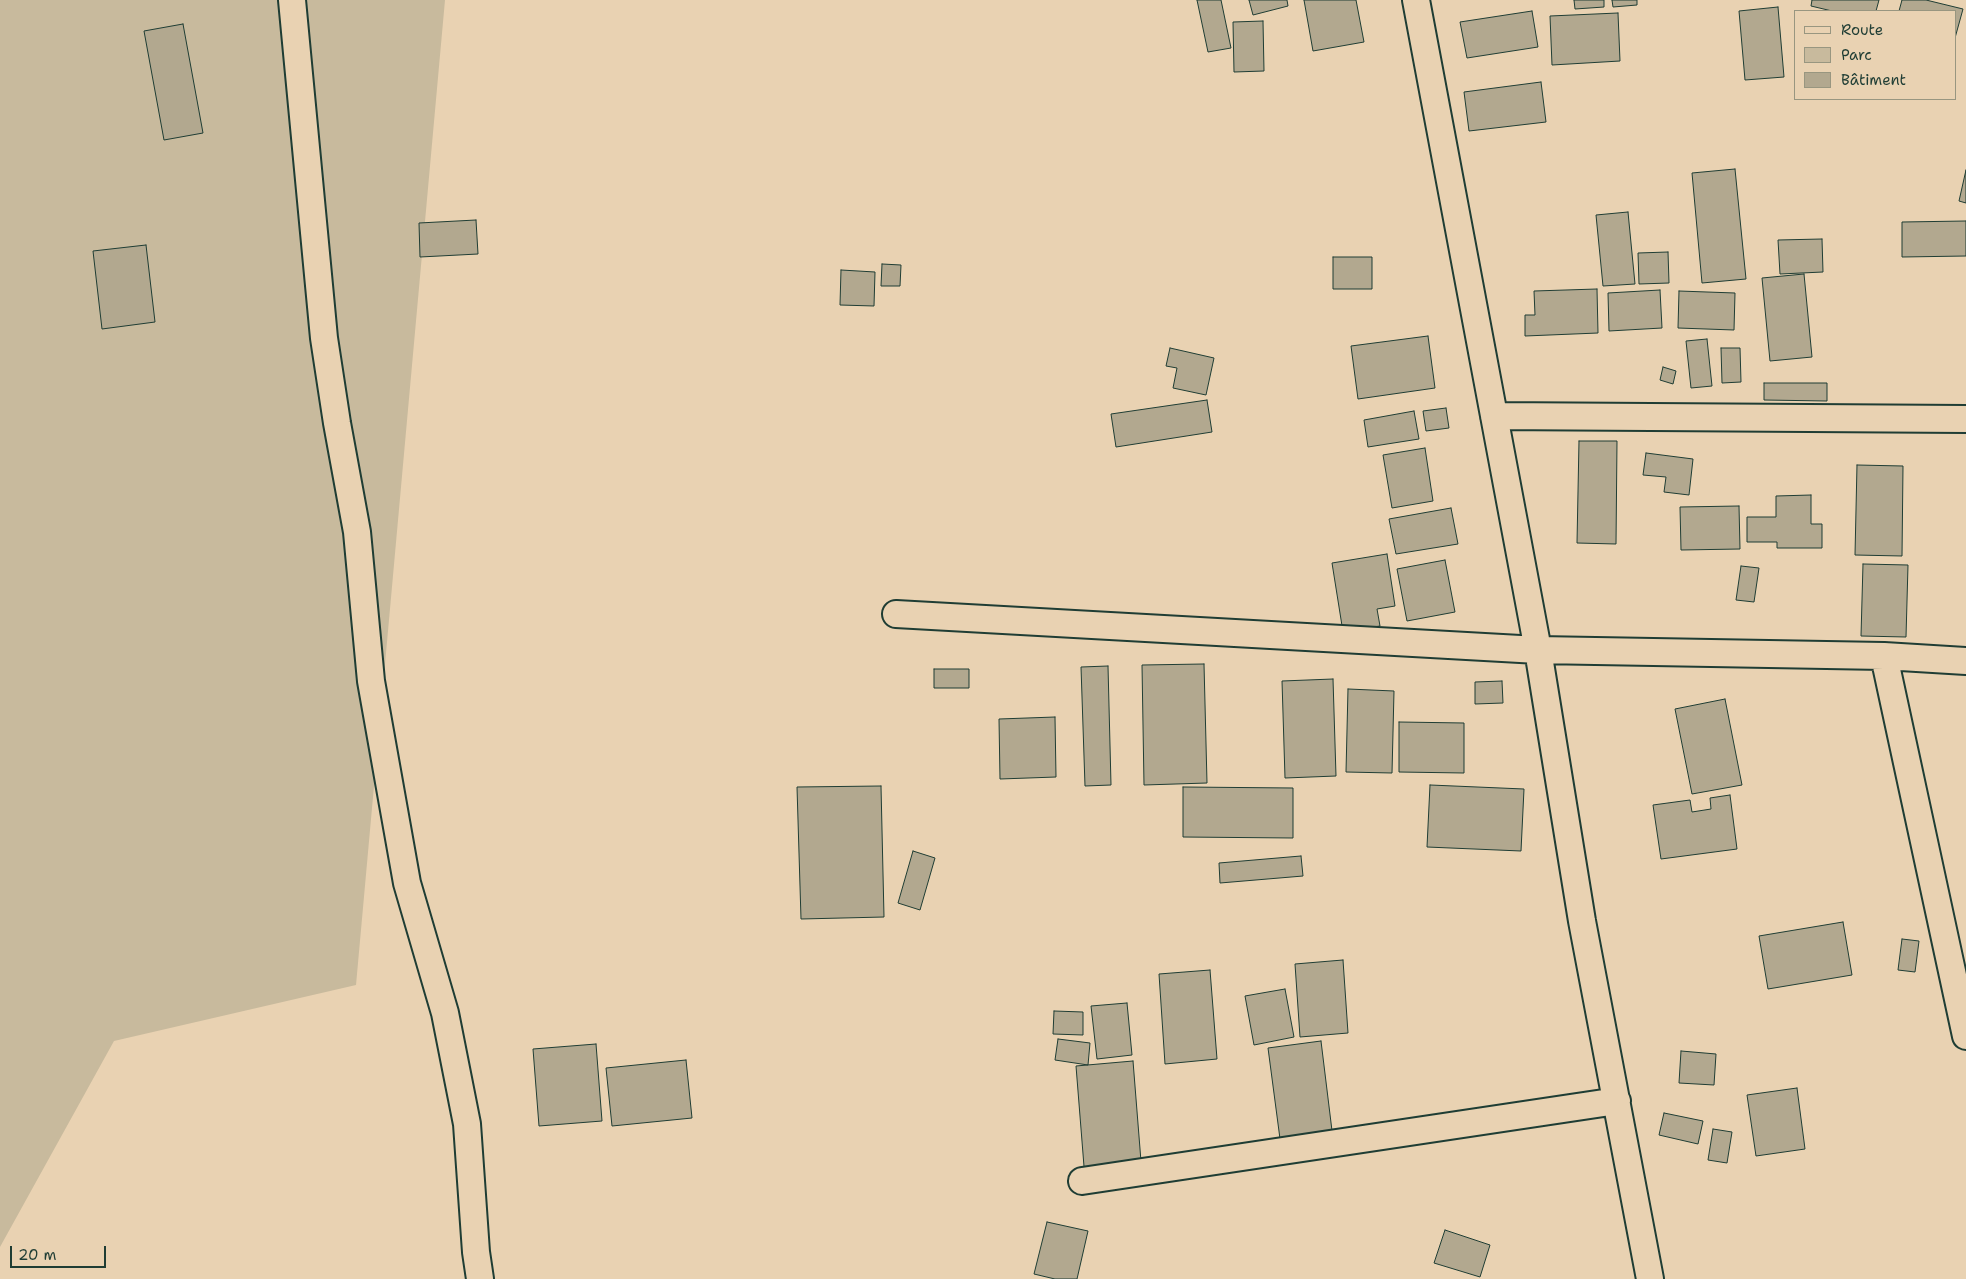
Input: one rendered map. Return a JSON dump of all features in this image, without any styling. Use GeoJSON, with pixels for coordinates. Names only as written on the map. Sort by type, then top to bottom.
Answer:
{"type":"FeatureCollection","features":[{"type":"Feature","properties":{"kind":"street"},"geometry":{"type":"LineString","coordinates":[[292,0],[324,338],[357,532],[371,681],[407,882],[445,1013],[467,1124],[476,1252],[480,1279]]}},
{"type":"Feature","properties":{"kind":"street"},"geometry":{"type":"LineString","coordinates":[[1416,0],[1538,650],[1582,921],[1650,1279]]}},
{"type":"Feature","properties":{"kind":"street"},"geometry":{"type":"LineString","coordinates":[[1494,416],[1966,419]]}},
{"type":"Feature","properties":{"kind":"street"},"geometry":{"type":"LineString","coordinates":[[896,614],[1538,650],[1884,656],[1966,661]]}},
{"type":"Feature","properties":{"kind":"street"},"geometry":{"type":"LineString","coordinates":[[1884,656],[1966,1036]]}},
{"type":"Feature","properties":{"kind":"street"},"geometry":{"type":"LineString","coordinates":[[1082,1180],[1617,1101]]}},
{"type":"Feature","properties":{"kind":"green space"},"geometry":{"type":"Polygon","coordinates":[[[0,0],[445,0],[356,985],[114,1041],[0,1247],[0,0]]]}},
{"type":"Feature","properties":{"kind":"building"},"geometry":{"type":"Polygon","coordinates":[[[1197,0],[1221,0],[1231,48],[1208,52],[1197,0]]]}},
{"type":"Feature","properties":{"kind":"building"},"geometry":{"type":"Polygon","coordinates":[[[1249,0],[1287,0],[1288,6],[1253,15],[1249,0]]]}},
{"type":"Feature","properties":{"kind":"building"},"geometry":{"type":"Polygon","coordinates":[[[1304,0],[1356,0],[1364,42],[1313,51],[1304,0]]]}},
{"type":"Feature","properties":{"kind":"building"},"geometry":{"type":"Polygon","coordinates":[[[1574,0],[1604,0],[1604,7],[1575,9],[1574,0]]]}},
{"type":"Feature","properties":{"kind":"building"},"geometry":{"type":"Polygon","coordinates":[[[1612,0],[1637,0],[1637,5],[1613,7],[1612,0]]]}},
{"type":"Feature","properties":{"kind":"building"},"geometry":{"type":"Polygon","coordinates":[[[1812,0],[1879,0],[1876,10],[1828,10],[1811,6],[1812,0]]]}},
{"type":"Feature","properties":{"kind":"building"},"geometry":{"type":"Polygon","coordinates":[[[1902,0],[1926,0],[1963,9],[1956,34],[1956,10],[1899,10],[1902,0]]]}},
{"type":"Feature","properties":{"kind":"building"},"geometry":{"type":"Polygon","coordinates":[[[1778,7],[1784,77],[1745,80],[1739,11],[1778,7]]]}},
{"type":"Feature","properties":{"kind":"building"},"geometry":{"type":"Polygon","coordinates":[[[1532,11],[1538,47],[1467,58],[1460,22],[1532,11]]]}},
{"type":"Feature","properties":{"kind":"building"},"geometry":{"type":"Polygon","coordinates":[[[1618,13],[1620,61],[1552,65],[1550,16],[1618,13]]]}},
{"type":"Feature","properties":{"kind":"building"},"geometry":{"type":"Polygon","coordinates":[[[1263,21],[1264,71],[1234,72],[1233,22],[1263,21]]]}},
{"type":"Feature","properties":{"kind":"building"},"geometry":{"type":"Polygon","coordinates":[[[183,24],[203,133],[164,140],[144,31],[183,24]]]}},
{"type":"Feature","properties":{"kind":"building"},"geometry":{"type":"Polygon","coordinates":[[[1541,82],[1546,122],[1469,131],[1464,92],[1541,82]]]}},
{"type":"Feature","properties":{"kind":"building"},"geometry":{"type":"Polygon","coordinates":[[[1735,169],[1746,279],[1702,283],[1692,173],[1735,169]]]}},
{"type":"Feature","properties":{"kind":"building"},"geometry":{"type":"Polygon","coordinates":[[[1966,170],[1966,203],[1959,201],[1966,170]]]}},
{"type":"Feature","properties":{"kind":"building"},"geometry":{"type":"Polygon","coordinates":[[[1628,212],[1635,284],[1603,286],[1596,215],[1628,212]]]}},
{"type":"Feature","properties":{"kind":"building"},"geometry":{"type":"Polygon","coordinates":[[[476,220],[478,254],[420,257],[419,223],[476,220]]]}},
{"type":"Feature","properties":{"kind":"building"},"geometry":{"type":"Polygon","coordinates":[[[1966,221],[1966,256],[1902,257],[1902,222],[1966,221]]]}},
{"type":"Feature","properties":{"kind":"building"},"geometry":{"type":"Polygon","coordinates":[[[1822,239],[1823,272],[1780,274],[1778,240],[1822,239]]]}},
{"type":"Feature","properties":{"kind":"building"},"geometry":{"type":"Polygon","coordinates":[[[146,245],[155,322],[102,329],[93,251],[146,245]]]}},
{"type":"Feature","properties":{"kind":"building"},"geometry":{"type":"Polygon","coordinates":[[[1668,252],[1669,283],[1639,284],[1638,253],[1668,252]]]}},
{"type":"Feature","properties":{"kind":"building"},"geometry":{"type":"Polygon","coordinates":[[[1333,257],[1372,257],[1372,289],[1333,289],[1333,257]]]}},
{"type":"Feature","properties":{"kind":"building"},"geometry":{"type":"Polygon","coordinates":[[[882,264],[901,265],[900,286],[881,286],[882,264]]]}},
{"type":"Feature","properties":{"kind":"building"},"geometry":{"type":"Polygon","coordinates":[[[841,270],[875,272],[874,306],[840,305],[841,270]]]}},
{"type":"Feature","properties":{"kind":"building"},"geometry":{"type":"Polygon","coordinates":[[[1804,274],[1812,357],[1770,361],[1762,278],[1804,274]]]}},
{"type":"Feature","properties":{"kind":"building"},"geometry":{"type":"Polygon","coordinates":[[[1597,289],[1598,333],[1525,336],[1525,315],[1535,315],[1534,291],[1597,289]]]}},
{"type":"Feature","properties":{"kind":"building"},"geometry":{"type":"Polygon","coordinates":[[[1660,290],[1662,328],[1609,331],[1608,293],[1660,290]]]}},
{"type":"Feature","properties":{"kind":"building"},"geometry":{"type":"Polygon","coordinates":[[[1679,291],[1735,293],[1734,330],[1678,328],[1679,291]]]}},
{"type":"Feature","properties":{"kind":"building"},"geometry":{"type":"Polygon","coordinates":[[[1428,336],[1435,388],[1358,399],[1351,346],[1428,336]]]}},
{"type":"Feature","properties":{"kind":"building"},"geometry":{"type":"Polygon","coordinates":[[[1707,339],[1712,386],[1691,388],[1686,341],[1707,339]]]}},
{"type":"Feature","properties":{"kind":"building"},"geometry":{"type":"Polygon","coordinates":[[[1170,348],[1214,358],[1206,395],[1173,388],[1177,368],[1166,366],[1170,348]]]}},
{"type":"Feature","properties":{"kind":"building"},"geometry":{"type":"Polygon","coordinates":[[[1721,348],[1740,348],[1741,382],[1722,383],[1721,348]]]}},
{"type":"Feature","properties":{"kind":"building"},"geometry":{"type":"Polygon","coordinates":[[[1663,367],[1676,371],[1673,384],[1660,380],[1663,367]]]}},
{"type":"Feature","properties":{"kind":"building"},"geometry":{"type":"Polygon","coordinates":[[[1764,383],[1827,383],[1827,401],[1764,400],[1764,383]]]}},
{"type":"Feature","properties":{"kind":"building"},"geometry":{"type":"Polygon","coordinates":[[[1207,400],[1212,432],[1116,447],[1111,414],[1207,400]]]}},
{"type":"Feature","properties":{"kind":"building"},"geometry":{"type":"Polygon","coordinates":[[[1446,408],[1449,428],[1426,431],[1423,411],[1446,408]]]}},
{"type":"Feature","properties":{"kind":"building"},"geometry":{"type":"Polygon","coordinates":[[[1414,411],[1419,439],[1368,447],[1364,420],[1414,411]]]}},
{"type":"Feature","properties":{"kind":"building"},"geometry":{"type":"Polygon","coordinates":[[[1579,441],[1617,441],[1616,544],[1577,543],[1579,441]]]}},
{"type":"Feature","properties":{"kind":"building"},"geometry":{"type":"Polygon","coordinates":[[[1425,448],[1433,501],[1392,508],[1383,455],[1425,448]]]}},
{"type":"Feature","properties":{"kind":"building"},"geometry":{"type":"Polygon","coordinates":[[[1646,453],[1693,459],[1689,495],[1664,492],[1666,477],[1643,475],[1646,453]]]}},
{"type":"Feature","properties":{"kind":"building"},"geometry":{"type":"Polygon","coordinates":[[[1857,465],[1903,466],[1902,556],[1855,555],[1857,465]]]}},
{"type":"Feature","properties":{"kind":"building"},"geometry":{"type":"Polygon","coordinates":[[[1811,495],[1811,524],[1822,524],[1822,548],[1777,548],[1777,542],[1747,542],[1747,517],[1776,517],[1776,496],[1811,495]]]}},
{"type":"Feature","properties":{"kind":"building"},"geometry":{"type":"Polygon","coordinates":[[[1739,506],[1740,549],[1681,550],[1680,507],[1739,506]]]}},
{"type":"Feature","properties":{"kind":"building"},"geometry":{"type":"Polygon","coordinates":[[[1451,508],[1458,544],[1396,554],[1389,519],[1451,508]]]}},
{"type":"Feature","properties":{"kind":"building"},"geometry":{"type":"Polygon","coordinates":[[[1387,554],[1395,606],[1377,609],[1380,626],[1343,632],[1332,563],[1387,554]]]}},
{"type":"Feature","properties":{"kind":"building"},"geometry":{"type":"Polygon","coordinates":[[[1445,560],[1455,612],[1407,621],[1397,569],[1445,560]]]}},
{"type":"Feature","properties":{"kind":"building"},"geometry":{"type":"Polygon","coordinates":[[[1863,564],[1908,565],[1906,637],[1861,636],[1863,564]]]}},
{"type":"Feature","properties":{"kind":"building"},"geometry":{"type":"Polygon","coordinates":[[[1741,566],[1759,568],[1754,602],[1736,600],[1741,566]]]}},
{"type":"Feature","properties":{"kind":"building"},"geometry":{"type":"Polygon","coordinates":[[[1204,664],[1207,783],[1144,785],[1142,665],[1204,664]]]}},
{"type":"Feature","properties":{"kind":"building"},"geometry":{"type":"Polygon","coordinates":[[[1108,666],[1111,785],[1085,786],[1081,667],[1108,666]]]}},
{"type":"Feature","properties":{"kind":"building"},"geometry":{"type":"Polygon","coordinates":[[[934,669],[969,669],[969,688],[934,688],[934,669]]]}},
{"type":"Feature","properties":{"kind":"building"},"geometry":{"type":"Polygon","coordinates":[[[1333,679],[1336,776],[1285,778],[1282,681],[1333,679]]]}},
{"type":"Feature","properties":{"kind":"building"},"geometry":{"type":"Polygon","coordinates":[[[1502,681],[1503,703],[1475,704],[1475,682],[1502,681]]]}},
{"type":"Feature","properties":{"kind":"building"},"geometry":{"type":"Polygon","coordinates":[[[1348,689],[1394,691],[1392,773],[1346,772],[1348,689]]]}},
{"type":"Feature","properties":{"kind":"building"},"geometry":{"type":"Polygon","coordinates":[[[1725,699],[1742,785],[1692,794],[1675,709],[1725,699]]]}},
{"type":"Feature","properties":{"kind":"building"},"geometry":{"type":"Polygon","coordinates":[[[1055,717],[1056,777],[1000,779],[999,719],[1055,717]]]}},
{"type":"Feature","properties":{"kind":"building"},"geometry":{"type":"Polygon","coordinates":[[[1399,722],[1464,723],[1464,773],[1399,772],[1399,722]]]}},
{"type":"Feature","properties":{"kind":"building"},"geometry":{"type":"Polygon","coordinates":[[[1430,785],[1524,789],[1521,851],[1427,847],[1430,785]]]}},
{"type":"Feature","properties":{"kind":"building"},"geometry":{"type":"Polygon","coordinates":[[[881,786],[884,917],[801,919],[797,787],[881,786]]]}},
{"type":"Feature","properties":{"kind":"building"},"geometry":{"type":"Polygon","coordinates":[[[1183,787],[1293,788],[1293,838],[1183,837],[1183,787]]]}},
{"type":"Feature","properties":{"kind":"building"},"geometry":{"type":"Polygon","coordinates":[[[1730,795],[1737,849],[1661,859],[1653,805],[1690,800],[1692,812],[1711,809],[1710,798],[1730,795]]]}},
{"type":"Feature","properties":{"kind":"building"},"geometry":{"type":"Polygon","coordinates":[[[913,851],[935,858],[920,910],[898,903],[913,851]]]}},
{"type":"Feature","properties":{"kind":"building"},"geometry":{"type":"Polygon","coordinates":[[[1301,856],[1303,876],[1220,883],[1219,863],[1301,856]]]}},
{"type":"Feature","properties":{"kind":"building"},"geometry":{"type":"Polygon","coordinates":[[[1843,922],[1852,975],[1768,989],[1759,936],[1843,922]]]}},
{"type":"Feature","properties":{"kind":"building"},"geometry":{"type":"Polygon","coordinates":[[[1902,939],[1919,941],[1915,972],[1898,970],[1902,939]]]}},
{"type":"Feature","properties":{"kind":"building"},"geometry":{"type":"Polygon","coordinates":[[[1343,960],[1348,1033],[1300,1037],[1295,964],[1343,960]]]}},
{"type":"Feature","properties":{"kind":"building"},"geometry":{"type":"Polygon","coordinates":[[[1210,970],[1217,1059],[1165,1064],[1159,974],[1210,970]]]}},
{"type":"Feature","properties":{"kind":"building"},"geometry":{"type":"Polygon","coordinates":[[[1285,989],[1294,1037],[1254,1045],[1245,996],[1285,989]]]}},
{"type":"Feature","properties":{"kind":"building"},"geometry":{"type":"Polygon","coordinates":[[[1127,1003],[1132,1055],[1097,1059],[1091,1006],[1127,1003]]]}},
{"type":"Feature","properties":{"kind":"building"},"geometry":{"type":"Polygon","coordinates":[[[1054,1011],[1083,1012],[1083,1035],[1053,1034],[1054,1011]]]}},
{"type":"Feature","properties":{"kind":"building"},"geometry":{"type":"Polygon","coordinates":[[[1058,1039],[1090,1043],[1088,1065],[1055,1060],[1058,1039]]]}},
{"type":"Feature","properties":{"kind":"building"},"geometry":{"type":"Polygon","coordinates":[[[1321,1041],[1334,1147],[1282,1154],[1268,1048],[1321,1041]]]}},
{"type":"Feature","properties":{"kind":"building"},"geometry":{"type":"Polygon","coordinates":[[[596,1044],[602,1121],[539,1126],[533,1049],[596,1044]]]}},
{"type":"Feature","properties":{"kind":"building"},"geometry":{"type":"Polygon","coordinates":[[[1681,1051],[1716,1054],[1714,1085],[1679,1083],[1681,1051]]]}},
{"type":"Feature","properties":{"kind":"building"},"geometry":{"type":"Polygon","coordinates":[[[686,1060],[692,1118],[612,1126],[606,1068],[686,1060]]]}},
{"type":"Feature","properties":{"kind":"building"},"geometry":{"type":"Polygon","coordinates":[[[1133,1061],[1142,1174],[1085,1179],[1076,1066],[1133,1061]]]}},
{"type":"Feature","properties":{"kind":"building"},"geometry":{"type":"Polygon","coordinates":[[[1797,1088],[1805,1149],[1756,1156],[1747,1095],[1797,1088]]]}},
{"type":"Feature","properties":{"kind":"building"},"geometry":{"type":"Polygon","coordinates":[[[1664,1113],[1703,1121],[1698,1144],[1659,1135],[1664,1113]]]}},
{"type":"Feature","properties":{"kind":"building"},"geometry":{"type":"Polygon","coordinates":[[[1713,1129],[1732,1132],[1727,1163],[1708,1160],[1713,1129]]]}},
{"type":"Feature","properties":{"kind":"building"},"geometry":{"type":"Polygon","coordinates":[[[1047,1222],[1088,1231],[1077,1279],[1055,1279],[1034,1274],[1047,1222]]]}},
{"type":"Feature","properties":{"kind":"building"},"geometry":{"type":"Polygon","coordinates":[[[1445,1230],[1490,1245],[1480,1277],[1434,1263],[1445,1230]]]}}]}
